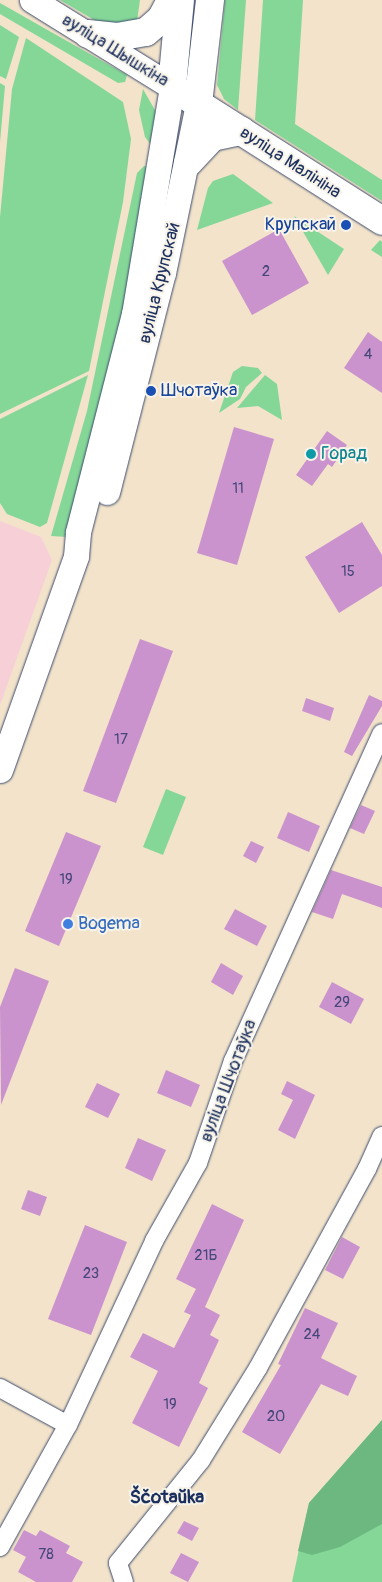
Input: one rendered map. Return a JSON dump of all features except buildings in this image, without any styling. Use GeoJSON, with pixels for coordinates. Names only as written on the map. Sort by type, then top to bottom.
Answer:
{"type":"FeatureCollection","features":[{"type":"Feature","properties":{"kind":"main road"},"geometry":{"type":"LineString","coordinates":[[88,34],[117,37],[141,34],[157,24],[171,0]]}},
{"type":"Feature","properties":{"kind":"main road","name":"вуліца Крупскай"},"geometry":{"type":"LineString","coordinates":[[172,87],[180,0]]}},
{"type":"Feature","properties":{"kind":"main road","name":"вуліца Крупскай"},"geometry":{"type":"LineString","coordinates":[[198,104],[210,0]]}},
{"type":"Feature","properties":{"kind":"main road","name":"вуліца Шышкіна"},"geometry":{"type":"LineString","coordinates":[[172,87],[198,104]]}},
{"type":"Feature","properties":{"kind":"main road","name":"вуліца Малініна"},"geometry":{"type":"LineString","coordinates":[[198,104],[382,221]]}},
{"type":"Feature","properties":{"kind":"main road"},"geometry":{"type":"LineString","coordinates":[[188,163],[212,137],[241,131]]}},
{"type":"Feature","properties":{"kind":"street","name":"вуліца Шышкіна"},"geometry":{"type":"LineString","coordinates":[[32,0],[172,87]]}},
{"type":"Feature","properties":{"kind":"street","name":"вуліца Крупскай"},"geometry":{"type":"LineString","coordinates":[[0,770],[76,556],[78,532],[134,314],[172,87]]}},
{"type":"Feature","properties":{"kind":"street","name":"вуліца Крупскай"},"geometry":{"type":"LineString","coordinates":[[76,556],[95,535],[147,340],[188,163],[198,104]]}},
{"type":"Feature","properties":{"kind":"street","name":"вуліца Шчотаўка"},"geometry":{"type":"LineString","coordinates":[[0,1548],[68,1425],[154,1241],[198,1163],[233,1061],[382,733]]}},
{"type":"Feature","properties":{"kind":"street"},"geometry":{"type":"LineString","coordinates":[[124,1582],[118,1563],[200,1460],[258,1368],[363,1177],[382,1136]]}},
{"type":"Feature","properties":{"kind":"street"},"geometry":{"type":"LineString","coordinates":[[0,1388],[68,1425]]}},
{"type":"Feature","properties":{"kind":"shaded area"},"geometry":{"type":"Polygon","coordinates":[[[0,521],[41,537],[52,560],[0,705],[0,521]]]}},
{"type":"Feature","properties":{"kind":"green space"},"geometry":{"type":"Polygon","coordinates":[[[60,0],[140,0],[136,28],[108,28],[60,0]]]}},
{"type":"Feature","properties":{"kind":"green space"},"geometry":{"type":"Polygon","coordinates":[[[225,0],[246,0],[238,110],[224,99],[217,85],[225,0]]]}},
{"type":"Feature","properties":{"kind":"green space"},"geometry":{"type":"Polygon","coordinates":[[[263,0],[303,0],[295,124],[382,180],[382,201],[255,120],[263,0]]]}},
{"type":"Feature","properties":{"kind":"green space"},"geometry":{"type":"Polygon","coordinates":[[[0,3],[127,75],[125,82],[118,83],[0,14],[0,3]]]}},
{"type":"Feature","properties":{"kind":"green space"},"geometry":{"type":"Polygon","coordinates":[[[0,25],[19,37],[6,79],[0,76],[0,25]]]}},
{"type":"Feature","properties":{"kind":"green space"},"geometry":{"type":"Polygon","coordinates":[[[26,38],[123,102],[131,139],[123,202],[89,371],[0,414],[0,217],[12,89],[26,38]]]}},
{"type":"Feature","properties":{"kind":"green space"},"geometry":{"type":"Polygon","coordinates":[[[0,83],[5,86],[0,142],[0,83]]]}},
{"type":"Feature","properties":{"kind":"green space"},"geometry":{"type":"Polygon","coordinates":[[[143,89],[156,112],[151,145],[145,137],[139,110],[143,89]]]}},
{"type":"Feature","properties":{"kind":"green space"},"geometry":{"type":"Polygon","coordinates":[[[144,166],[155,168],[131,291],[67,537],[51,536],[87,411],[137,173],[144,166]]]}},
{"type":"Feature","properties":{"kind":"green space"},"geometry":{"type":"Polygon","coordinates":[[[233,174],[273,203],[197,230],[208,188],[213,181],[233,174]]]}},
{"type":"Feature","properties":{"kind":"green space"},"geometry":{"type":"Polygon","coordinates":[[[294,216],[344,249],[328,275],[294,216]]]}},
{"type":"Feature","properties":{"kind":"green space"},"geometry":{"type":"Polygon","coordinates":[[[380,240],[382,242],[382,257],[371,250],[380,240]]]}},
{"type":"Feature","properties":{"kind":"green space"},"geometry":{"type":"Polygon","coordinates":[[[242,366],[258,368],[262,373],[246,387],[240,399],[219,413],[233,372],[242,366]]]}},
{"type":"Feature","properties":{"kind":"green space"},"geometry":{"type":"Polygon","coordinates":[[[88,375],[47,523],[40,527],[7,514],[0,503],[0,419],[88,375]]]}},
{"type":"Feature","properties":{"kind":"green space"},"geometry":{"type":"Polygon","coordinates":[[[265,375],[277,384],[282,420],[258,406],[237,408],[265,375]]]}},
{"type":"Feature","properties":{"kind":"green space"},"geometry":{"type":"Polygon","coordinates":[[[166,789],[186,797],[163,855],[143,847],[166,789]]]}},
{"type":"Feature","properties":{"kind":"green space"},"geometry":{"type":"Polygon","coordinates":[[[382,1420],[382,1582],[292,1582],[309,1503],[382,1420]]]}},
{"type":"Feature","properties":{"kind":"green space"},"geometry":{"type":"Polygon","coordinates":[[[382,1420],[382,1524],[340,1547],[312,1555],[298,1551],[309,1503],[382,1420]]]}},
{"type":"Feature","properties":{"kind":"place","name":"Крупскай"},"geometry":{"type":"Point","coordinates":[346,225]}},
{"type":"Feature","properties":{"kind":"place","name":"Шчотаўка"},"geometry":{"type":"Point","coordinates":[151,391]}},
{"type":"Feature","properties":{"kind":"place","name":"Горад"},"geometry":{"type":"Point","coordinates":[311,454]}},
{"type":"Feature","properties":{"kind":"place","name":"Bogema"},"geometry":{"type":"Point","coordinates":[68,924]}},
{"type":"Feature","properties":{"kind":"district","name":"Ščotaŭka"},"geometry":{"type":"Point","coordinates":[167,1498]}}]}
